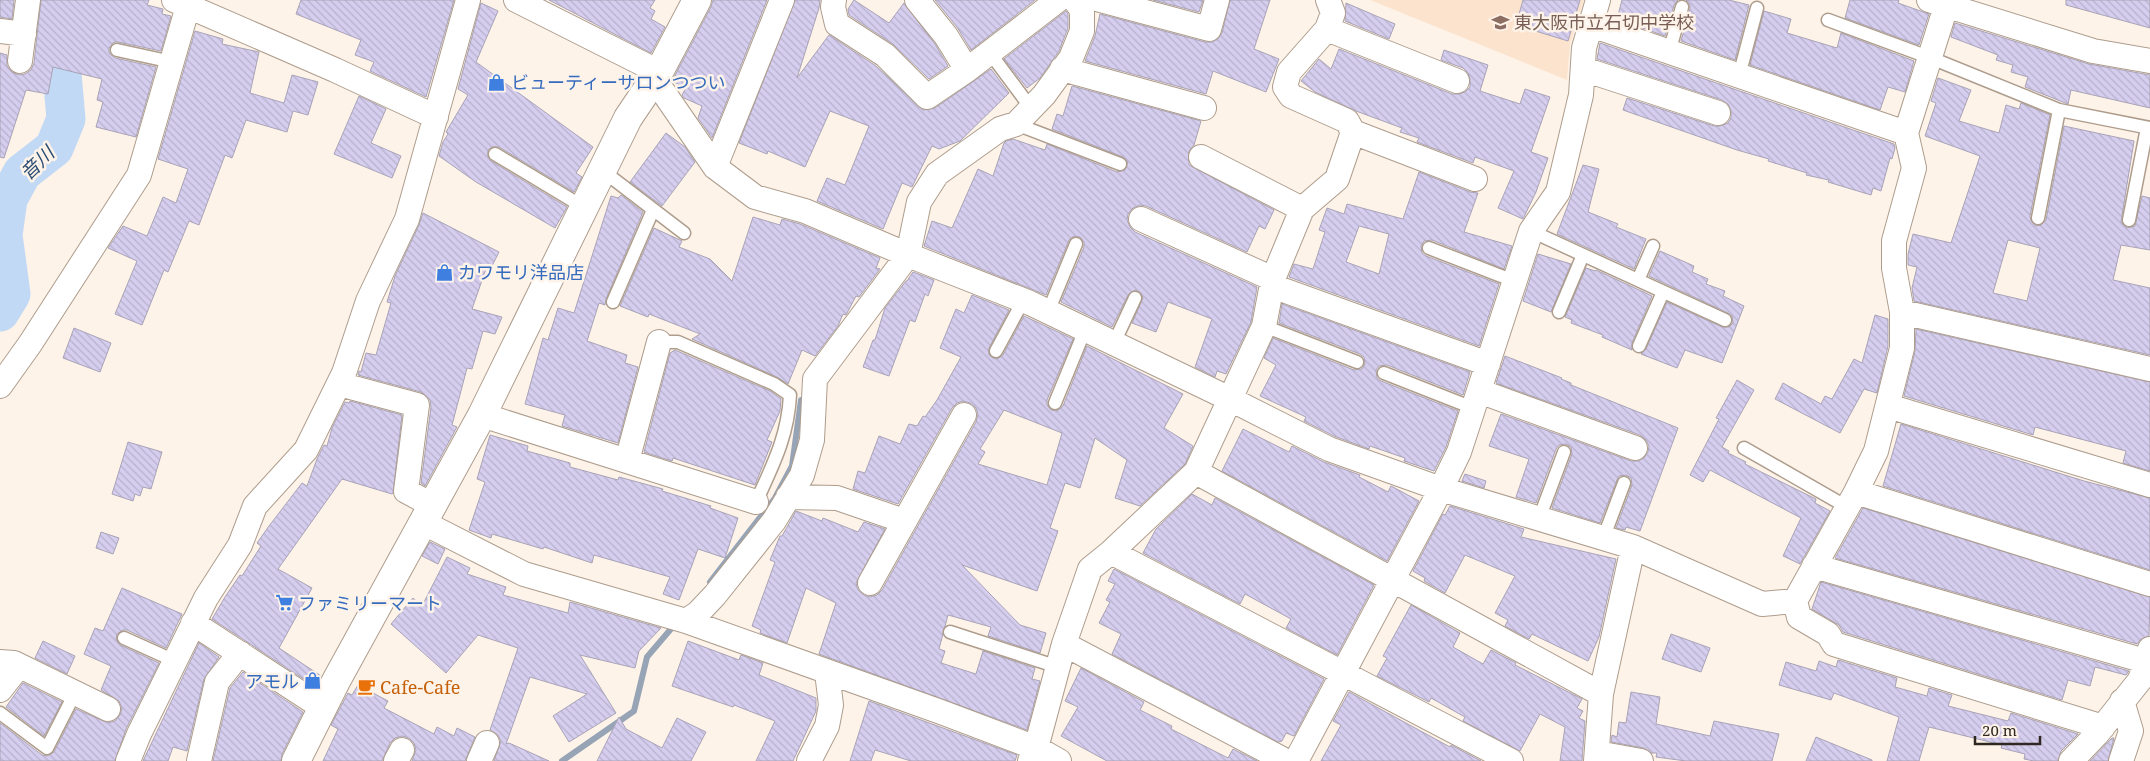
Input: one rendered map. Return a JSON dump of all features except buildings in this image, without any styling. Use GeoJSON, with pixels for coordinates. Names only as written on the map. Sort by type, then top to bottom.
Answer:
{"type":"FeatureCollection","features":[{"type":"Feature","properties":{"kind":"street"},"geometry":{"type":"LineString","coordinates":[[20,60],[28,0]]}},
{"type":"Feature","properties":{"kind":"street"},"geometry":{"type":"LineString","coordinates":[[128,761],[139,734],[206,598],[240,545],[255,506],[306,450],[339,384],[371,294],[407,219],[468,0]]}},
{"type":"Feature","properties":{"kind":"street"},"geometry":{"type":"LineString","coordinates":[[516,0],[657,76],[715,167],[755,196],[805,212],[1048,312],[1230,398],[1329,449],[1441,489],[1633,547],[1762,604],[1795,601]]}},
{"type":"Feature","properties":{"kind":"street"},"geometry":{"type":"LineString","coordinates":[[296,761],[482,415],[628,118],[657,76],[697,0]]}},
{"type":"Feature","properties":{"kind":"street"},"geometry":{"type":"LineString","coordinates":[[715,167],[782,0]]}},
{"type":"Feature","properties":{"kind":"street"},"geometry":{"type":"LineString","coordinates":[[834,0],[833,7],[837,24],[885,55],[927,97],[990,53],[1058,0]]}},
{"type":"Feature","properties":{"kind":"street"},"geometry":{"type":"LineString","coordinates":[[916,0],[946,36],[967,70]]}},
{"type":"Feature","properties":{"kind":"street"},"geometry":{"type":"LineString","coordinates":[[686,621],[698,613],[715,595],[774,520],[802,476],[812,440],[815,379],[908,255],[920,202],[937,174],[1000,129],[1024,116],[1044,95],[1071,58],[1082,32],[1082,10],[1075,0]]}},
{"type":"Feature","properties":{"kind":"street"},"geometry":{"type":"LineString","coordinates":[[1100,0],[1209,29],[1217,0]]}},
{"type":"Feature","properties":{"kind":"street"},"geometry":{"type":"LineString","coordinates":[[1328,0],[1333,13],[1327,29],[1289,72],[1285,87],[1291,96],[1347,121],[1353,132],[1475,178]]}},
{"type":"Feature","properties":{"kind":"street"},"geometry":{"type":"LineString","coordinates":[[1296,761],[1394,579],[1459,452],[1530,231],[1558,192],[1581,95],[1584,48],[1598,0]]}},
{"type":"Feature","properties":{"kind":"street"},"geometry":{"type":"LineString","coordinates":[[2103,727],[1834,644],[1828,634],[1799,617],[1795,601],[1852,499],[1876,451],[1888,406],[1902,348],[1902,312],[1894,268],[1894,241],[1914,168],[1906,133],[1931,58],[1941,2],[2093,51],[2150,61]]}},
{"type":"Feature","properties":{"kind":"street"},"geometry":{"type":"LineString","coordinates":[[0,386],[30,344],[139,175],[172,62],[181,3],[335,70],[436,117]]}},
{"type":"Feature","properties":{"kind":"street"},"geometry":{"type":"LineString","coordinates":[[1591,25],[1906,133]]}},
{"type":"Feature","properties":{"kind":"street"},"geometry":{"type":"LineString","coordinates":[[1327,29],[1457,81]]}},
{"type":"Feature","properties":{"kind":"street"},"geometry":{"type":"LineString","coordinates":[[0,30],[24,34]]}},
{"type":"Feature","properties":{"kind":"street"},"geometry":{"type":"LineString","coordinates":[[1062,70],[1204,108]]}},
{"type":"Feature","properties":{"kind":"street"},"geometry":{"type":"LineString","coordinates":[[1583,70],[1718,113]]}},
{"type":"Feature","properties":{"kind":"street"},"geometry":{"type":"LineString","coordinates":[[1033,755],[1064,644],[1090,569],[1111,552],[1196,472],[1264,326],[1272,282],[1302,209],[1337,179],[1353,132]]}},
{"type":"Feature","properties":{"kind":"street"},"geometry":{"type":"LineString","coordinates":[[1201,157],[1302,209]]}},
{"type":"Feature","properties":{"kind":"street"},"geometry":{"type":"LineString","coordinates":[[1141,220],[1272,282],[1488,364]]}},
{"type":"Feature","properties":{"kind":"street"},"geometry":{"type":"LineString","coordinates":[[1902,312],[2150,369]]}},
{"type":"Feature","properties":{"kind":"street"},"geometry":{"type":"LineString","coordinates":[[627,461],[659,342]]}},
{"type":"Feature","properties":{"kind":"street"},"geometry":{"type":"LineString","coordinates":[[339,384],[417,405],[406,491],[429,514],[524,574],[686,621],[941,712],[1033,755],[1059,761]]}},
{"type":"Feature","properties":{"kind":"street"},"geometry":{"type":"LineString","coordinates":[[1476,400],[1635,448]]}},
{"type":"Feature","properties":{"kind":"street"},"geometry":{"type":"LineString","coordinates":[[1888,406],[2150,485]]}},
{"type":"Feature","properties":{"kind":"street"},"geometry":{"type":"LineString","coordinates":[[482,415],[756,502]]}},
{"type":"Feature","properties":{"kind":"street"},"geometry":{"type":"LineString","coordinates":[[870,583],[964,415]]}},
{"type":"Feature","properties":{"kind":"street"},"geometry":{"type":"LineString","coordinates":[[1196,472],[1601,694]]}},
{"type":"Feature","properties":{"kind":"street"},"geometry":{"type":"LineString","coordinates":[[788,498],[837,498],[904,521]]}},
{"type":"Feature","properties":{"kind":"street"},"geometry":{"type":"LineString","coordinates":[[1852,499],[2150,584]]}},
{"type":"Feature","properties":{"kind":"street"},"geometry":{"type":"LineString","coordinates":[[1633,547],[1601,694],[1597,757],[1641,761]]}},
{"type":"Feature","properties":{"kind":"street"},"geometry":{"type":"LineString","coordinates":[[1111,552],[1511,761]]}},
{"type":"Feature","properties":{"kind":"street"},"geometry":{"type":"LineString","coordinates":[[1814,566],[2146,669],[2103,727],[2072,761]]}},
{"type":"Feature","properties":{"kind":"street"},"geometry":{"type":"LineString","coordinates":[[194,623],[323,708]]}},
{"type":"Feature","properties":{"kind":"street"},"geometry":{"type":"LineString","coordinates":[[1064,644],[1286,761]]}},
{"type":"Feature","properties":{"kind":"street"},"geometry":{"type":"LineString","coordinates":[[199,761],[216,682],[240,653]]}},
{"type":"Feature","properties":{"kind":"street"},"geometry":{"type":"LineString","coordinates":[[0,690],[10,664],[108,708]]}},
{"type":"Feature","properties":{"kind":"street"},"geometry":{"type":"LineString","coordinates":[[810,761],[827,726],[831,705],[827,672]]}},
{"type":"Feature","properties":{"kind":"street"},"geometry":{"type":"LineString","coordinates":[[2121,761],[2131,731],[2122,701]]}},
{"type":"Feature","properties":{"kind":"lane"},"geometry":{"type":"LineString","coordinates":[[1668,52],[1682,7]]}},
{"type":"Feature","properties":{"kind":"lane"},"geometry":{"type":"LineString","coordinates":[[1739,76],[1756,8]]}},
{"type":"Feature","properties":{"kind":"lane"},"geometry":{"type":"LineString","coordinates":[[1828,20],[1931,58],[2059,110],[2149,128],[2129,220]]}},
{"type":"Feature","properties":{"kind":"lane"},"geometry":{"type":"LineString","coordinates":[[117,50],[172,62]]}},
{"type":"Feature","properties":{"kind":"lane"},"geometry":{"type":"LineString","coordinates":[[990,53],[1024,116],[1120,164]]}},
{"type":"Feature","properties":{"kind":"lane"},"geometry":{"type":"LineString","coordinates":[[2038,218],[2059,110]]}},
{"type":"Feature","properties":{"kind":"lane"},"geometry":{"type":"LineString","coordinates":[[495,154],[584,208]]}},
{"type":"Feature","properties":{"kind":"lane"},"geometry":{"type":"LineString","coordinates":[[603,171],[684,233]]}},
{"type":"Feature","properties":{"kind":"lane"},"geometry":{"type":"LineString","coordinates":[[613,302],[653,210]]}},
{"type":"Feature","properties":{"kind":"lane"},"geometry":{"type":"LineString","coordinates":[[1530,231],[1725,320]]}},
{"type":"Feature","properties":{"kind":"lane"},"geometry":{"type":"LineString","coordinates":[[1048,312],[1076,244]]}},
{"type":"Feature","properties":{"kind":"lane"},"geometry":{"type":"LineString","coordinates":[[1638,280],[1653,246]]}},
{"type":"Feature","properties":{"kind":"lane"},"geometry":{"type":"LineString","coordinates":[[1429,248],[1514,281]]}},
{"type":"Feature","properties":{"kind":"lane"},"geometry":{"type":"LineString","coordinates":[[1560,312],[1583,255]]}},
{"type":"Feature","properties":{"kind":"lane"},"geometry":{"type":"LineString","coordinates":[[1639,346],[1663,292]]}},
{"type":"Feature","properties":{"kind":"lane"},"geometry":{"type":"LineString","coordinates":[[1114,343],[1135,298]]}},
{"type":"Feature","properties":{"kind":"lane"},"geometry":{"type":"LineString","coordinates":[[996,351],[1023,301]]}},
{"type":"Feature","properties":{"kind":"lane"},"geometry":{"type":"LineString","coordinates":[[1264,326],[1357,362]]}},
{"type":"Feature","properties":{"kind":"lane"},"geometry":{"type":"LineString","coordinates":[[1055,403],[1085,330]]}},
{"type":"Feature","properties":{"kind":"lane"},"geometry":{"type":"LineString","coordinates":[[659,342],[678,342],[774,384],[790,395],[789,418],[780,450],[756,502]]}},
{"type":"Feature","properties":{"kind":"lane"},"geometry":{"type":"LineString","coordinates":[[1384,373],[1476,400]]}},
{"type":"Feature","properties":{"kind":"lane"},"geometry":{"type":"LineString","coordinates":[[1744,448],[1852,499]]}},
{"type":"Feature","properties":{"kind":"lane"},"geometry":{"type":"LineString","coordinates":[[1539,519],[1564,452]]}},
{"type":"Feature","properties":{"kind":"lane"},"geometry":{"type":"LineString","coordinates":[[1604,538],[1624,483]]}},
{"type":"Feature","properties":{"kind":"lane"},"geometry":{"type":"LineString","coordinates":[[950,632],[1058,667]]}},
{"type":"Feature","properties":{"kind":"lane"},"geometry":{"type":"LineString","coordinates":[[124,638],[175,661]]}},
{"type":"Feature","properties":{"kind":"lane"},"geometry":{"type":"LineString","coordinates":[[0,713],[47,748],[75,693]]}},
{"type":"Feature","properties":{"kind":"shaded area","name":"東大阪市立石切中学校"},"geometry":{"type":"Polygon","coordinates":[[[1370,0],[1584,0],[1570,44],[1567,80],[1370,0]]]}},
{"type":"Feature","properties":{"kind":"waterway","name":"音川"},"geometry":{"type":"LineString","coordinates":[[0,312],[11,294],[3,235],[8,199],[22,173],[54,148],[66,119],[60,51],[78,24],[109,0]]}},
{"type":"Feature","properties":{"kind":"waterway"},"geometry":{"type":"LineString","coordinates":[[710,582],[775,498],[792,466],[801,400]]}},
{"type":"Feature","properties":{"kind":"waterway"},"geometry":{"type":"LineString","coordinates":[[562,761],[634,711],[647,657],[676,623]]}},
{"type":"Feature","properties":{"kind":"place","name":"東大阪市立石切中学校"},"geometry":{"type":"Point","coordinates":[1500,22]}},
{"type":"Feature","properties":{"kind":"place","name":"ビューティーサロンつつい"},"geometry":{"type":"Point","coordinates":[497,82]}},
{"type":"Feature","properties":{"kind":"place","name":"カワモリ洋品店"},"geometry":{"type":"Point","coordinates":[444,272]}},
{"type":"Feature","properties":{"kind":"place","name":"ファミリーマート"},"geometry":{"type":"Point","coordinates":[284,603]}},
{"type":"Feature","properties":{"kind":"place","name":"アモル"},"geometry":{"type":"Point","coordinates":[313,681]}},
{"type":"Feature","properties":{"kind":"place","name":"Cafe-Cafe"},"geometry":{"type":"Point","coordinates":[366,687]}}]}
